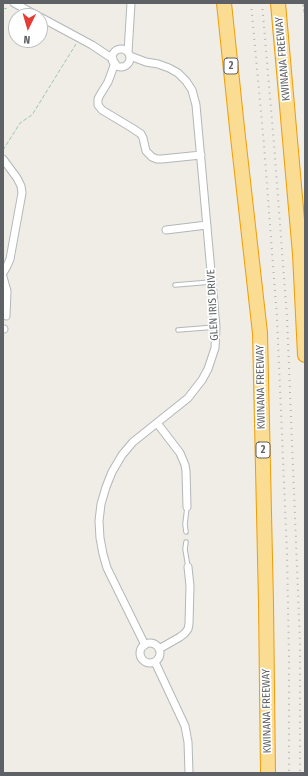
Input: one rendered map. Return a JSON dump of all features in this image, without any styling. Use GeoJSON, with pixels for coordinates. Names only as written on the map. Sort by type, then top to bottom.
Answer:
{"type":"FeatureCollection","features":[{"type":"Feature","properties":{"kind":"highway"},"geometry":{"type":"LineString","coordinates":[[220,3],[237,128]]}},
{"type":"Feature","properties":{"kind":"highway","name":"KWINANA FREEWAY"},"geometry":{"type":"LineString","coordinates":[[224,3],[260,333],[266,595],[268,773]]}},
{"type":"Feature","properties":{"kind":"highway","name":"KWINANA FREEWAY"},"geometry":{"type":"LineString","coordinates":[[278,3],[300,254],[305,355]]}},
{"type":"Feature","properties":{"kind":"street","name":"GLEN IRIS DRIVE"},"geometry":{"type":"LineString","coordinates":[[14,3],[24,8]]}},
{"type":"Feature","properties":{"kind":"street"},"geometry":{"type":"LineString","coordinates":[[131,3],[129,28],[124,42],[121,58],[100,95],[98,105],[102,110],[140,134],[143,138],[148,154],[152,157],[157,159],[201,155]]}},
{"type":"Feature","properties":{"kind":"street","name":"GLEN IRIS DRIVE"},"geometry":{"type":"LineString","coordinates":[[48,21],[92,45],[121,58],[158,64],[178,73],[192,90],[196,105],[216,326],[215,348],[208,369],[202,380],[188,398],[133,442],[116,463],[101,504],[99,521],[100,538],[107,568],[145,645]]}},
{"type":"Feature","properties":{"kind":"street"},"geometry":{"type":"LineString","coordinates":[[3,159],[18,178],[22,193],[10,259],[3,273]]}},
{"type":"Feature","properties":{"kind":"street"},"geometry":{"type":"LineString","coordinates":[[166,230],[207,225]]}},
{"type":"Feature","properties":{"kind":"street"},"geometry":{"type":"LineString","coordinates":[[3,276],[7,291],[6,316]]}},
{"type":"Feature","properties":{"kind":"street"},"geometry":{"type":"LineString","coordinates":[[158,423],[180,453],[185,465],[187,507]]}},
{"type":"Feature","properties":{"kind":"street"},"geometry":{"type":"LineString","coordinates":[[159,649],[180,637],[188,629],[190,586],[188,567]]}},
{"type":"Feature","properties":{"kind":"street"},"geometry":{"type":"LineString","coordinates":[[149,643],[153,644],[159,649],[160,656],[158,660],[147,663],[141,658],[140,651],[145,645],[149,643]]}},
{"type":"Feature","properties":{"kind":"street"},"geometry":{"type":"LineString","coordinates":[[155,662],[185,726],[188,742],[189,773]]}},
{"type":"Feature","properties":{"kind":"lane"},"geometry":{"type":"LineString","coordinates":[[175,285],[212,282]]}},
{"type":"Feature","properties":{"kind":"lane"},"geometry":{"type":"LineString","coordinates":[[178,330],[216,326]]}},
{"type":"Feature","properties":{"kind":"lane"},"geometry":{"type":"LineString","coordinates":[[186,532],[185,524],[187,507]]}},
{"type":"Feature","properties":{"kind":"lane"},"geometry":{"type":"LineString","coordinates":[[186,542],[185,549],[188,567]]}},
{"type":"Feature","properties":{"kind":"path"},"geometry":{"type":"LineString","coordinates":[[302,3],[305,20]]}},
{"type":"Feature","properties":{"kind":"path"},"geometry":{"type":"LineString","coordinates":[[3,150],[20,123],[32,115],[79,38]]}},
{"type":"Feature","properties":{"kind":"railway"},"geometry":{"type":"LineString","coordinates":[[251,3],[264,145],[277,318],[287,553],[289,773]]}},
{"type":"Feature","properties":{"kind":"railway"},"geometry":{"type":"LineString","coordinates":[[262,3],[287,317],[300,642],[300,773]]}}]}
